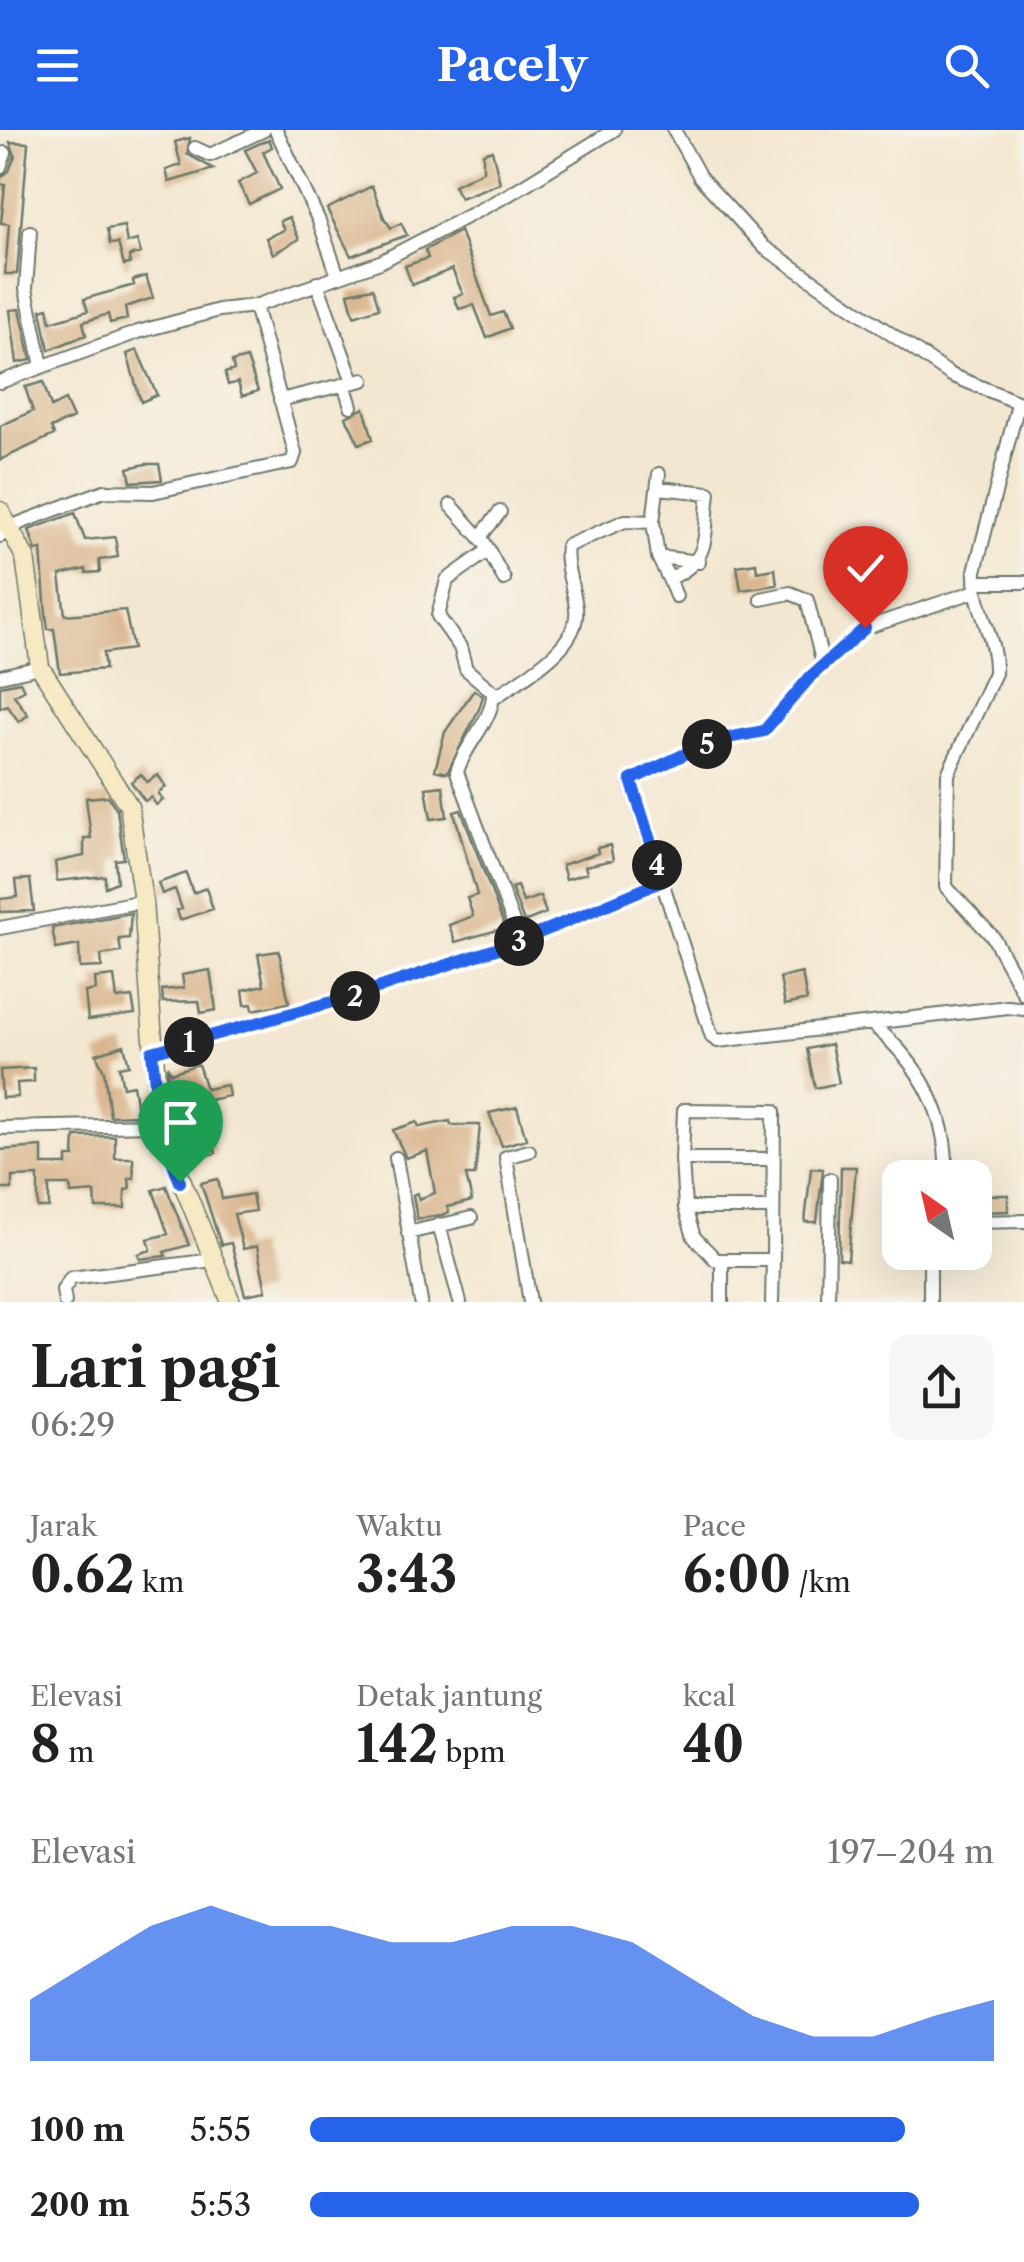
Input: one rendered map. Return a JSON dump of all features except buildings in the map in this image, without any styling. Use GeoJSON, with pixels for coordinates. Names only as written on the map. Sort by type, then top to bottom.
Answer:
{"type":"FeatureCollection","features":[{"type":"Feature","properties":{"kind":"main road"},"geometry":{"type":"LineString","coordinates":[[0,511],[6,532],[25,557],[40,667],[125,795],[143,901],[159,1125],[231,1302]]}},
{"type":"Feature","properties":{"kind":"street"},"geometry":{"type":"LineString","coordinates":[[195,148],[210,155],[264,130]]}},
{"type":"Feature","properties":{"kind":"street"},"geometry":{"type":"LineString","coordinates":[[276,130],[320,221],[338,276]]}},
{"type":"Feature","properties":{"kind":"street"},"geometry":{"type":"LineString","coordinates":[[674,130],[700,177],[764,246],[951,374],[1021,404],[1003,455],[975,586],[996,659],[995,673],[948,774],[946,887],[993,937],[1024,994]]}},
{"type":"Feature","properties":{"kind":"street"},"geometry":{"type":"LineString","coordinates":[[0,382],[218,310],[255,306],[380,262],[508,196],[606,133]]}},
{"type":"Feature","properties":{"kind":"street"},"geometry":{"type":"LineString","coordinates":[[0,168],[6,154]]}},
{"type":"Feature","properties":{"kind":"street"},"geometry":{"type":"LineString","coordinates":[[30,232],[26,290],[42,366]]}},
{"type":"Feature","properties":{"kind":"street"},"geometry":{"type":"LineString","coordinates":[[316,284],[353,380],[350,406]]}},
{"type":"Feature","properties":{"kind":"street"},"geometry":{"type":"LineString","coordinates":[[6,532],[104,492],[153,492],[290,463],[295,453],[255,306]]}},
{"type":"Feature","properties":{"kind":"street"},"geometry":{"type":"LineString","coordinates":[[280,400],[353,380]]}},
{"type":"Feature","properties":{"kind":"street"},"geometry":{"type":"LineString","coordinates":[[676,596],[658,556],[653,522],[659,481],[710,493],[699,562]]}},
{"type":"Feature","properties":{"kind":"street"},"geometry":{"type":"LineString","coordinates":[[451,505],[480,537],[504,578]]}},
{"type":"Feature","properties":{"kind":"street"},"geometry":{"type":"LineString","coordinates":[[480,537],[500,512]]}},
{"type":"Feature","properties":{"kind":"street"},"geometry":{"type":"LineString","coordinates":[[520,941],[457,772],[461,756],[494,698],[551,654],[573,630],[576,606],[567,546],[625,521],[653,522]]}},
{"type":"Feature","properties":{"kind":"street"},"geometry":{"type":"LineString","coordinates":[[489,550],[447,580],[438,616],[460,648],[466,669],[490,686],[494,698]]}},
{"type":"Feature","properties":{"kind":"street"},"geometry":{"type":"LineString","coordinates":[[658,556],[699,562]]}},
{"type":"Feature","properties":{"kind":"street"},"geometry":{"type":"LineString","coordinates":[[669,579],[699,562]]}},
{"type":"Feature","properties":{"kind":"street"},"geometry":{"type":"LineString","coordinates":[[1024,582],[975,586],[865,628],[824,664],[764,731],[712,741],[631,780],[712,1037],[718,1041],[1008,1007],[1024,1010]]}},
{"type":"Feature","properties":{"kind":"street"},"geometry":{"type":"LineString","coordinates":[[760,599],[790,593],[807,600],[824,664]]}},
{"type":"Feature","properties":{"kind":"street"},"geometry":{"type":"LineString","coordinates":[[0,676],[40,667]]}},
{"type":"Feature","properties":{"kind":"street"},"geometry":{"type":"LineString","coordinates":[[152,1052],[354,996],[520,941],[663,881]]}},
{"type":"Feature","properties":{"kind":"street"},"geometry":{"type":"LineString","coordinates":[[0,928],[143,901]]}},
{"type":"Feature","properties":{"kind":"street"},"geometry":{"type":"LineString","coordinates":[[872,1024],[907,1053],[927,1087],[947,1146],[947,1160]]}},
{"type":"Feature","properties":{"kind":"street"},"geometry":{"type":"LineString","coordinates":[[772,1302],[773,1260],[772,1208],[774,1111],[684,1110],[685,1208],[696,1240],[722,1262],[773,1260]]}},
{"type":"Feature","properties":{"kind":"street"},"geometry":{"type":"LineString","coordinates":[[0,1128],[159,1125]]}},
{"type":"Feature","properties":{"kind":"street"},"geometry":{"type":"LineString","coordinates":[[529,1152],[506,1156],[530,1302]]}},
{"type":"Feature","properties":{"kind":"street"},"geometry":{"type":"LineString","coordinates":[[396,1158],[421,1302]]}},
{"type":"Feature","properties":{"kind":"street"},"geometry":{"type":"LineString","coordinates":[[682,1159],[773,1159]]}},
{"type":"Feature","properties":{"kind":"street"},"geometry":{"type":"LineString","coordinates":[[828,1302],[830,1179]]}},
{"type":"Feature","properties":{"kind":"street"},"geometry":{"type":"LineString","coordinates":[[685,1208],[772,1208]]}},
{"type":"Feature","properties":{"kind":"street"},"geometry":{"type":"LineString","coordinates":[[408,1233],[471,1218]]}},
{"type":"Feature","properties":{"kind":"street"},"geometry":{"type":"LineString","coordinates":[[992,1222],[1024,1221]]}},
{"type":"Feature","properties":{"kind":"street"},"geometry":{"type":"LineString","coordinates":[[439,1226],[460,1302]]}},
{"type":"Feature","properties":{"kind":"street"},"geometry":{"type":"LineString","coordinates":[[65,1302],[63,1290],[71,1278],[213,1260]]}},
{"type":"Feature","properties":{"kind":"street"},"geometry":{"type":"LineString","coordinates":[[722,1262],[722,1302]]}},
{"type":"Feature","properties":{"kind":"street"},"geometry":{"type":"LineString","coordinates":[[930,1270],[930,1302]]}},
{"type":"Feature","properties":{"kind":"route"},"geometry":{"type":"LineString","coordinates":[[180,1182],[159,1125],[152,1052],[354,996],[520,941],[663,881],[631,780],[712,741],[757,734],[772,726],[811,676],[865,628]]}}]}
